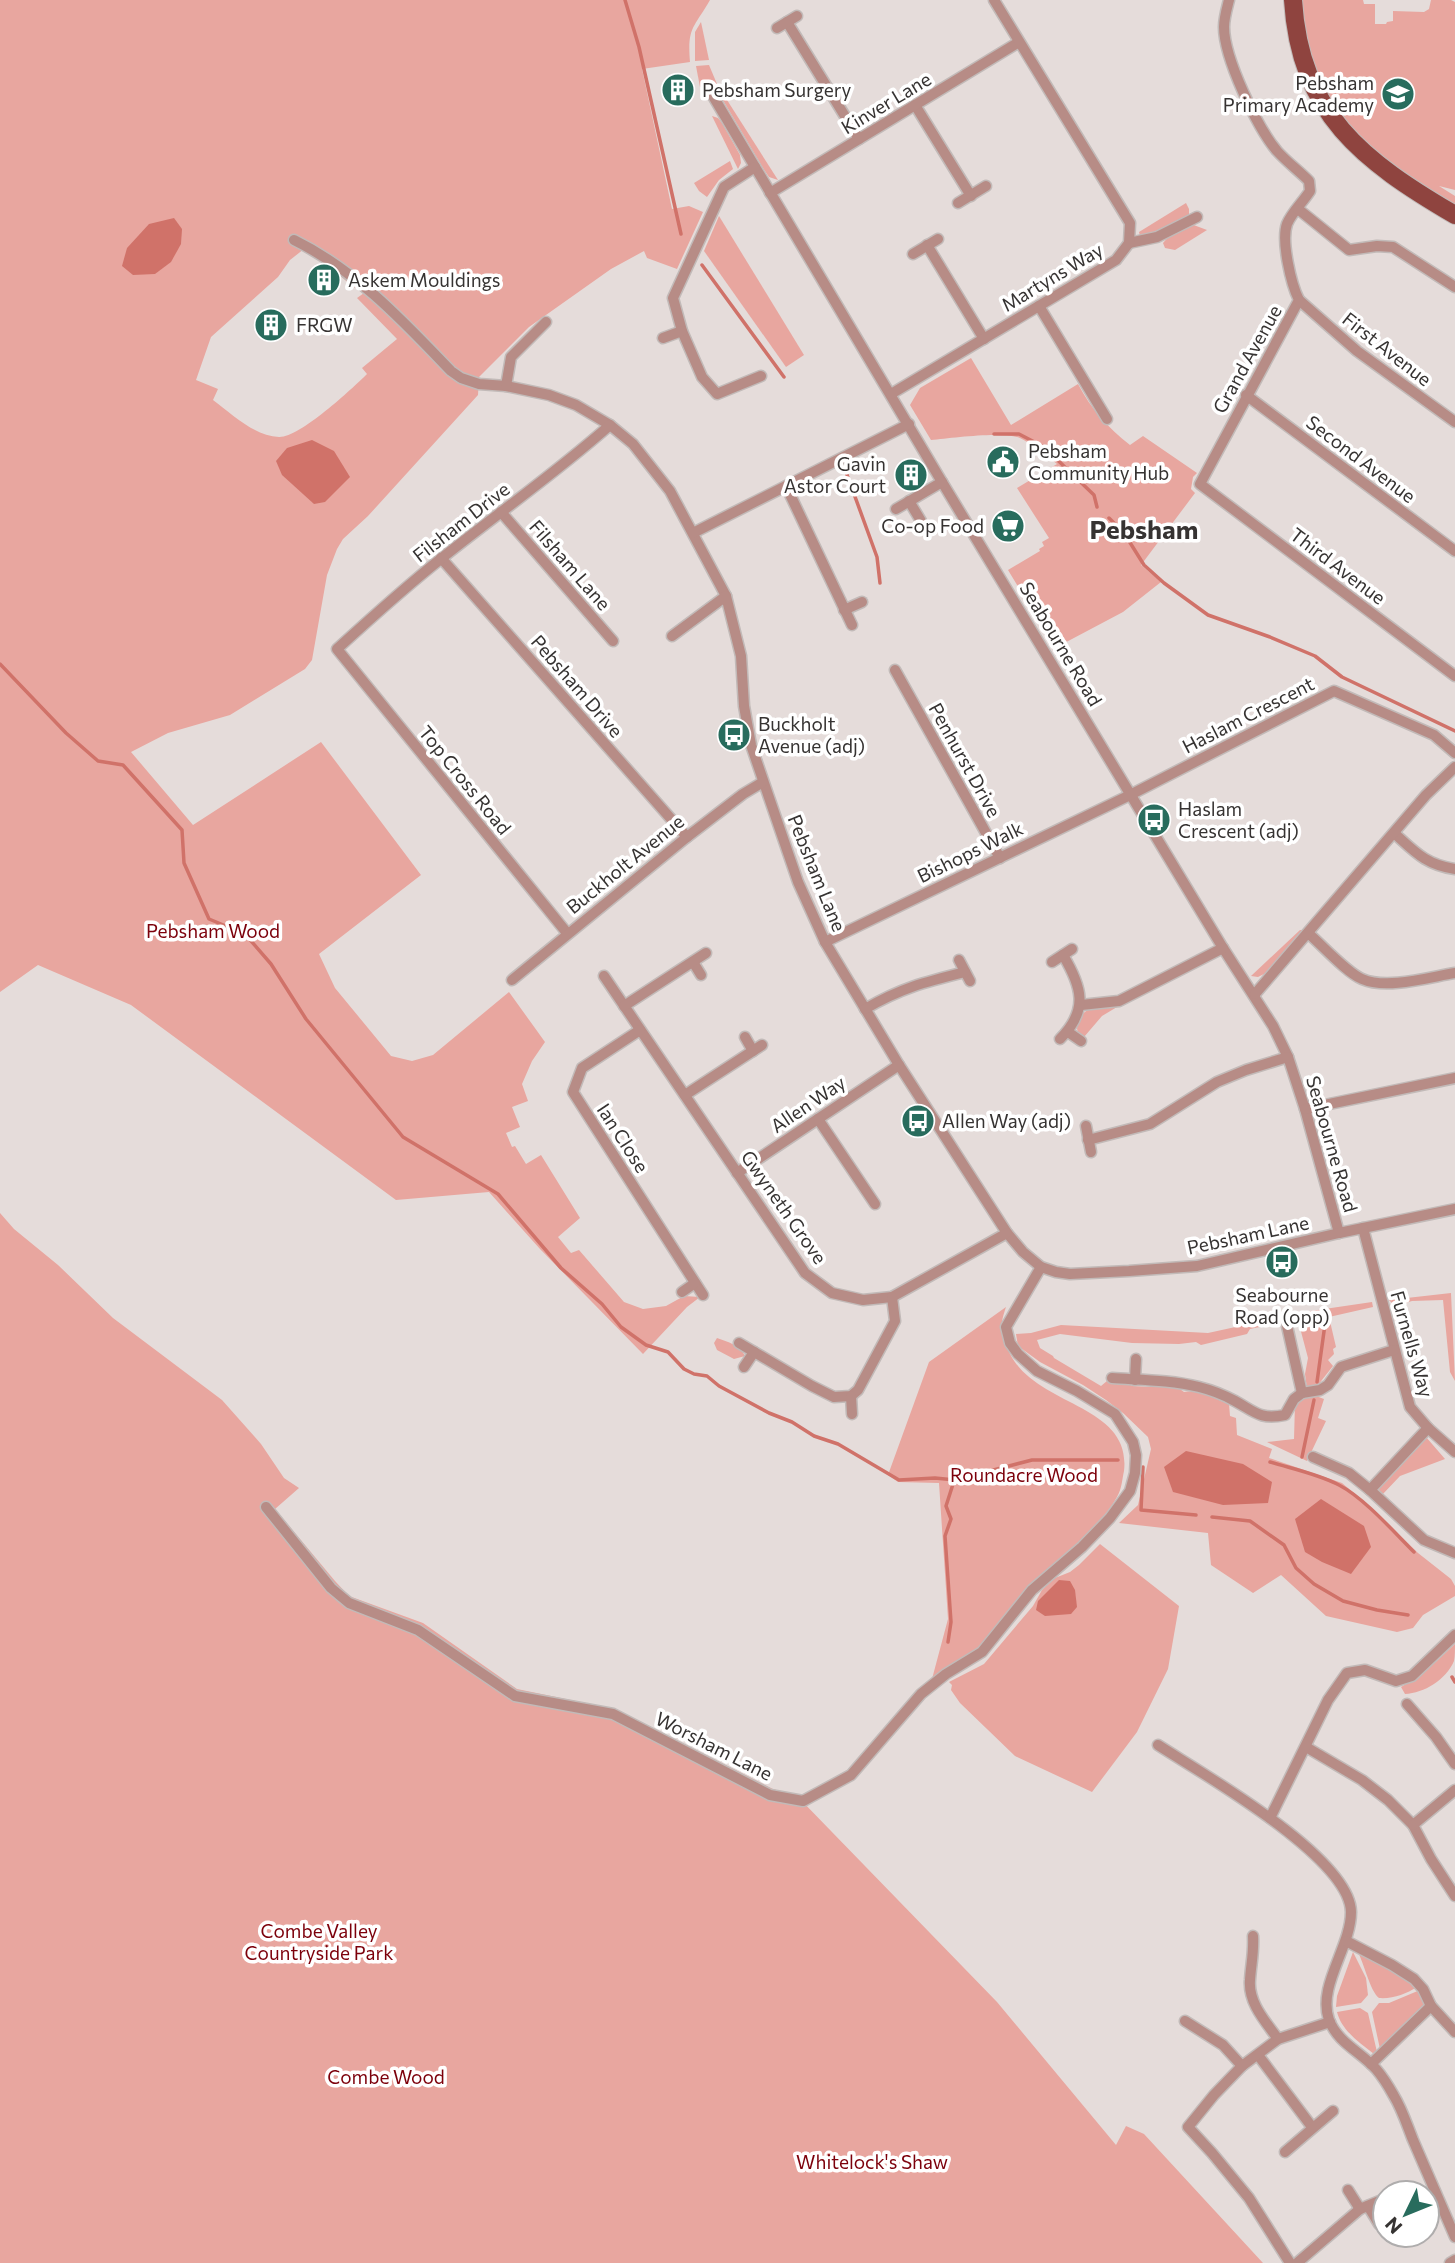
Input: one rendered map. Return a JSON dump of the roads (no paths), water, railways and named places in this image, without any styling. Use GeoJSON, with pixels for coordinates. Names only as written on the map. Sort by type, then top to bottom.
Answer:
{"type":"FeatureCollection","features":[{"type":"Feature","properties":{"kind":"main road"},"geometry":{"type":"LineString","coordinates":[[1293,0],[1294,23],[1307,72],[1330,118],[1373,162],[1409,188],[1455,215]]}},
{"type":"Feature","properties":{"kind":"street","name":"Martyns Way"},"geometry":{"type":"LineString","coordinates":[[891,394],[1116,260],[1129,243],[1130,223],[994,0]]}},
{"type":"Feature","properties":{"kind":"street","name":"Grand Avenue"},"geometry":{"type":"LineString","coordinates":[[1200,484],[1299,300],[1293,290],[1285,233],[1291,216],[1310,191],[1309,181],[1277,150],[1242,90],[1228,50],[1224,27],[1229,0]]}},
{"type":"Feature","properties":{"kind":"street"},"geometry":{"type":"LineString","coordinates":[[777,28],[792,19],[859,139]]}},
{"type":"Feature","properties":{"kind":"street","name":"Kinver Lane"},"geometry":{"type":"LineString","coordinates":[[770,193],[1019,41]]}},
{"type":"Feature","properties":{"kind":"street","name":"Seabourne Road"},"geometry":{"type":"LineString","coordinates":[[710,91],[942,482],[1223,948],[1273,1026],[1288,1057],[1305,1109],[1339,1233]]}},
{"type":"Feature","properties":{"kind":"street"},"geometry":{"type":"LineString","coordinates":[[915,105],[971,196]]}},
{"type":"Feature","properties":{"kind":"street"},"geometry":{"type":"LineString","coordinates":[[755,167],[724,187],[673,298],[682,331],[702,377],[717,394],[761,376]]}},
{"type":"Feature","properties":{"kind":"street"},"geometry":{"type":"LineString","coordinates":[[958,204],[986,186]]}},
{"type":"Feature","properties":{"kind":"street"},"geometry":{"type":"LineString","coordinates":[[1298,209],[1349,250],[1393,247],[1455,287]]}},
{"type":"Feature","properties":{"kind":"street"},"geometry":{"type":"LineString","coordinates":[[1129,243],[1157,237],[1197,216]]}},
{"type":"Feature","properties":{"kind":"street"},"geometry":{"type":"LineString","coordinates":[[913,254],[938,239]]}},
{"type":"Feature","properties":{"kind":"street","name":"Pebsham Lane"},"geometry":{"type":"LineString","coordinates":[[294,240],[331,260],[376,295],[451,371],[479,384],[506,386],[549,395],[576,405],[610,425],[633,444],[659,474],[726,596],[741,656],[744,706],[751,745],[798,882],[825,942],[899,1065],[1007,1233],[1023,1252],[1041,1267],[1070,1274],[1197,1266],[1455,1209]]}},
{"type":"Feature","properties":{"kind":"street"},"geometry":{"type":"LineString","coordinates":[[927,245],[984,339]]}},
{"type":"Feature","properties":{"kind":"street","name":"First Avenue"},"geometry":{"type":"LineString","coordinates":[[1299,300],[1357,351],[1455,422]]}},
{"type":"Feature","properties":{"kind":"street"},"geometry":{"type":"LineString","coordinates":[[1039,306],[1107,419]]}},
{"type":"Feature","properties":{"kind":"street"},"geometry":{"type":"LineString","coordinates":[[506,386],[511,357],[546,321]]}},
{"type":"Feature","properties":{"kind":"street"},"geometry":{"type":"LineString","coordinates":[[663,338],[682,331]]}},
{"type":"Feature","properties":{"kind":"street"},"geometry":{"type":"LineString","coordinates":[[535,332],[544,341]]}},
{"type":"Feature","properties":{"kind":"street","name":"Second Avenue"},"geometry":{"type":"LineString","coordinates":[[1246,395],[1455,551]]}},
{"type":"Feature","properties":{"kind":"street"},"geometry":{"type":"LineString","coordinates":[[1099,406],[1110,400]]}},
{"type":"Feature","properties":{"kind":"street"},"geometry":{"type":"LineString","coordinates":[[693,533],[909,424]]}},
{"type":"Feature","properties":{"kind":"street","name":"Filsham Drive"},"geometry":{"type":"LineString","coordinates":[[337,649],[441,558],[577,454],[610,425]]}},
{"type":"Feature","properties":{"kind":"street"},"geometry":{"type":"LineString","coordinates":[[896,509],[942,482]]}},
{"type":"Feature","properties":{"kind":"street","name":"Third Avenue"},"geometry":{"type":"LineString","coordinates":[[1200,484],[1455,676]]}},
{"type":"Feature","properties":{"kind":"street"},"geometry":{"type":"LineString","coordinates":[[786,486],[852,625]]}},
{"type":"Feature","properties":{"kind":"street"},"geometry":{"type":"LineString","coordinates":[[909,501],[921,521]]}},
{"type":"Feature","properties":{"kind":"street","name":"Filsham Lane"},"geometry":{"type":"LineString","coordinates":[[501,512],[613,641]]}},
{"type":"Feature","properties":{"kind":"street","name":"Pebsham Drive"},"geometry":{"type":"LineString","coordinates":[[441,558],[687,837]]}},
{"type":"Feature","properties":{"kind":"street"},"geometry":{"type":"LineString","coordinates":[[672,636],[726,596]]}},
{"type":"Feature","properties":{"kind":"street"},"geometry":{"type":"LineString","coordinates":[[844,610],[862,602]]}},
{"type":"Feature","properties":{"kind":"street","name":"Top Cross Road"},"geometry":{"type":"LineString","coordinates":[[337,649],[567,933]]}},
{"type":"Feature","properties":{"kind":"street","name":"Penhurst Drive"},"geometry":{"type":"LineString","coordinates":[[888,685],[897,674],[999,858]]}},
{"type":"Feature","properties":{"kind":"street","name":"Haslam Crescent"},"geometry":{"type":"LineString","coordinates":[[1131,794],[1334,691],[1434,735],[1455,753]]}},
{"type":"Feature","properties":{"kind":"street"},"geometry":{"type":"LineString","coordinates":[[1255,995],[1426,795],[1455,767]]}},
{"type":"Feature","properties":{"kind":"street","name":"Buckholt Avenue"},"geometry":{"type":"LineString","coordinates":[[512,979],[687,837],[763,782]]}},
{"type":"Feature","properties":{"kind":"street","name":"Bishops Walk"},"geometry":{"type":"LineString","coordinates":[[825,942],[1131,794]]}},
{"type":"Feature","properties":{"kind":"street"},"geometry":{"type":"LineString","coordinates":[[1394,833],[1428,862],[1455,869]]}},
{"type":"Feature","properties":{"kind":"street"},"geometry":{"type":"LineString","coordinates":[[1308,933],[1363,979],[1401,982],[1455,973]]}},
{"type":"Feature","properties":{"kind":"street"},"geometry":{"type":"LineString","coordinates":[[1081,1005],[1119,1001],[1223,948]]}},
{"type":"Feature","properties":{"kind":"street"},"geometry":{"type":"LineString","coordinates":[[1052,962],[1067,952],[1081,1005],[1064,1035],[1081,1041]]}},
{"type":"Feature","properties":{"kind":"street"},"geometry":{"type":"LineString","coordinates":[[624,1006],[706,953]]}},
{"type":"Feature","properties":{"kind":"street"},"geometry":{"type":"LineString","coordinates":[[865,1009],[906,988],[967,976],[959,960]]}},
{"type":"Feature","properties":{"kind":"street"},"geometry":{"type":"LineString","coordinates":[[693,962],[701,975]]}},
{"type":"Feature","properties":{"kind":"street","name":"Gwyneth Grove"},"geometry":{"type":"LineString","coordinates":[[604,976],[805,1273],[832,1293],[863,1300],[892,1297],[1007,1233]]}},
{"type":"Feature","properties":{"kind":"street","name":"Ian Close"},"geometry":{"type":"LineString","coordinates":[[640,1030],[582,1068],[573,1092],[703,1295]]}},
{"type":"Feature","properties":{"kind":"street"},"geometry":{"type":"LineString","coordinates":[[685,1095],[758,1048],[745,1037]]}},
{"type":"Feature","properties":{"kind":"street"},"geometry":{"type":"LineString","coordinates":[[1088,1140],[1150,1124],[1217,1082],[1288,1057]]}},
{"type":"Feature","properties":{"kind":"street","name":"Allen Way"},"geometry":{"type":"LineString","coordinates":[[737,1173],[899,1065]]}},
{"type":"Feature","properties":{"kind":"street"},"geometry":{"type":"LineString","coordinates":[[1305,1109],[1455,1078]]}},
{"type":"Feature","properties":{"kind":"street"},"geometry":{"type":"LineString","coordinates":[[818,1119],[863,1197],[874,1204]]}},
{"type":"Feature","properties":{"kind":"street"},"geometry":{"type":"LineString","coordinates":[[1086,1126],[1091,1152]]}},
{"type":"Feature","properties":{"kind":"street","name":"Furnells Way"},"geometry":{"type":"LineString","coordinates":[[1363,1228],[1410,1407],[1427,1428],[1455,1452]]}},
{"type":"Feature","properties":{"kind":"street","name":"Worsham Lane"},"geometry":{"type":"LineString","coordinates":[[266,1507],[331,1588],[349,1603],[418,1630],[515,1696],[613,1714],[770,1795],[803,1801],[851,1774],[921,1694],[946,1674],[982,1652],[1032,1590],[1082,1547],[1110,1518],[1130,1491],[1136,1455],[1133,1442],[1115,1414],[1037,1371],[1010,1343],[1006,1326],[1041,1267]]}},
{"type":"Feature","properties":{"kind":"street"},"geometry":{"type":"LineString","coordinates":[[682,1292],[695,1283]]}},
{"type":"Feature","properties":{"kind":"street"},"geometry":{"type":"LineString","coordinates":[[739,1343],[812,1386],[834,1396],[851,1396],[858,1390],[895,1321],[892,1297]]}},
{"type":"Feature","properties":{"kind":"street"},"geometry":{"type":"LineString","coordinates":[[1287,1326],[1302,1393]]}},
{"type":"Feature","properties":{"kind":"street"},"geometry":{"type":"LineString","coordinates":[[1112,1378],[1202,1388],[1235,1401],[1260,1416],[1271,1418],[1285,1415],[1294,1399],[1302,1393],[1320,1390],[1328,1385],[1341,1367],[1394,1350]]}},
{"type":"Feature","properties":{"kind":"street"},"geometry":{"type":"LineString","coordinates":[[744,1367],[754,1352]]}},
{"type":"Feature","properties":{"kind":"street"},"geometry":{"type":"LineString","coordinates":[[1135,1380],[1136,1359]]}},
{"type":"Feature","properties":{"kind":"street"},"geometry":{"type":"LineString","coordinates":[[851,1396],[852,1414]]}},
{"type":"Feature","properties":{"kind":"street"},"geometry":{"type":"LineString","coordinates":[[1370,1489],[1427,1428]]}},
{"type":"Feature","properties":{"kind":"street"},"geometry":{"type":"LineString","coordinates":[[1312,1457],[1349,1473],[1424,1540],[1455,1553]]}},
{"type":"Feature","properties":{"kind":"street"},"geometry":{"type":"LineString","coordinates":[[1270,1818],[1328,1700],[1347,1674],[1365,1670],[1396,1681],[1412,1676],[1455,1635]]}},
{"type":"Feature","properties":{"kind":"street"},"geometry":{"type":"LineString","coordinates":[[1406,1704],[1436,1737],[1455,1764]]}},
{"type":"Feature","properties":{"kind":"street"},"geometry":{"type":"LineString","coordinates":[[1158,1745],[1270,1818],[1322,1863],[1344,1889],[1351,1912],[1346,1941],[1330,1982],[1327,1998],[1330,2022],[1340,2038],[1371,2064],[1394,2096],[1455,2237]]}},
{"type":"Feature","properties":{"kind":"street"},"geometry":{"type":"LineString","coordinates":[[1306,1748],[1362,1780],[1388,1800],[1413,1825],[1455,1896]]}},
{"type":"Feature","properties":{"kind":"street"},"geometry":{"type":"LineString","coordinates":[[1413,1825],[1455,1790]]}},
{"type":"Feature","properties":{"kind":"street"},"geometry":{"type":"LineString","coordinates":[[1253,1937],[1254,1956],[1250,1982],[1252,1998],[1278,2039]]}},
{"type":"Feature","properties":{"kind":"street"},"geometry":{"type":"LineString","coordinates":[[1346,1941],[1414,1979],[1423,1989],[1431,2006],[1455,2032]]}},
{"type":"Feature","properties":{"kind":"street"},"geometry":{"type":"LineString","coordinates":[[1371,2064],[1431,2006]]}},
{"type":"Feature","properties":{"kind":"street"},"geometry":{"type":"LineString","coordinates":[[1185,2021],[1223,2045],[1242,2066]]}},
{"type":"Feature","properties":{"kind":"street"},"geometry":{"type":"LineString","coordinates":[[1290,2263],[1249,2198],[1188,2127],[1242,2066],[1278,2039],[1330,2022]]}},
{"type":"Feature","properties":{"kind":"street"},"geometry":{"type":"LineString","coordinates":[[1258,2054],[1312,2127]]}},
{"type":"Feature","properties":{"kind":"street"},"geometry":{"type":"LineString","coordinates":[[1285,2152],[1333,2111]]}},
{"type":"Feature","properties":{"kind":"street"},"geometry":{"type":"LineString","coordinates":[[1348,2190],[1371,2214]]}},
{"type":"Feature","properties":{"kind":"street"},"geometry":{"type":"LineString","coordinates":[[1297,2263],[1364,2207],[1371,2204]]}},
{"type":"Feature","properties":{"kind":"street"},"geometry":{"type":"LineString","coordinates":[[1450,2263],[1455,2260]]}},
{"type":"Feature","properties":{"kind":"waterway"},"geometry":{"type":"LineString","coordinates":[[625,0],[639,47],[681,234]]}},
{"type":"Feature","properties":{"kind":"waterway"},"geometry":{"type":"LineString","coordinates":[[702,265],[784,377]]}},
{"type":"Feature","properties":{"kind":"waterway"},"geometry":{"type":"LineString","coordinates":[[994,434],[1019,434],[1044,447],[1094,495],[1097,507]]}},
{"type":"Feature","properties":{"kind":"waterway"},"geometry":{"type":"LineString","coordinates":[[846,472],[877,557],[880,583]]}},
{"type":"Feature","properties":{"kind":"waterway"},"geometry":{"type":"LineString","coordinates":[[1109,518],[1124,533],[1144,565],[1208,615],[1315,656],[1342,677],[1455,731]]}},
{"type":"Feature","properties":{"kind":"waterway"},"geometry":{"type":"LineString","coordinates":[[0,664],[66,733],[98,761],[123,765],[182,830],[184,863],[209,919],[245,934],[271,964],[306,1019],[403,1137],[498,1194],[561,1268],[602,1304],[621,1327],[646,1345],[668,1352],[684,1369],[707,1376],[719,1386],[769,1413],[792,1422],[814,1436],[838,1444],[899,1480],[955,1480],[1032,1460],[1118,1460]]}},
{"type":"Feature","properties":{"kind":"waterway"},"geometry":{"type":"LineString","coordinates":[[1317,1382],[1326,1317]]}},
{"type":"Feature","properties":{"kind":"waterway"},"geometry":{"type":"LineString","coordinates":[[1302,1457],[1314,1400]]}},
{"type":"Feature","properties":{"kind":"waterway"},"geometry":{"type":"LineString","coordinates":[[1270,1462],[1323,1478],[1349,1491],[1414,1552]]}},
{"type":"Feature","properties":{"kind":"waterway"},"geometry":{"type":"LineString","coordinates":[[1143,1467],[1141,1510],[1196,1515]]}},
{"type":"Feature","properties":{"kind":"waterway"},"geometry":{"type":"LineString","coordinates":[[948,1642],[951,1622],[945,1536],[951,1519],[946,1506],[954,1481]]}},
{"type":"Feature","properties":{"kind":"waterway"},"geometry":{"type":"LineString","coordinates":[[1212,1517],[1250,1521],[1284,1545],[1296,1568],[1314,1584],[1343,1601],[1408,1615]]}},
{"type":"Feature","properties":{"kind":"waterway"},"geometry":{"type":"LineString","coordinates":[[1452,1677],[1455,1682]]}},
{"type":"Feature","properties":{"kind":"place","name":"Pebsham Surgery"},"geometry":{"type":"Point","coordinates":[678,90]}},
{"type":"Feature","properties":{"kind":"place","name":"Pebsham Primary Academy"},"geometry":{"type":"Point","coordinates":[1398,94]}},
{"type":"Feature","properties":{"kind":"place","name":"Askem Mouldings"},"geometry":{"type":"Point","coordinates":[324,280]}},
{"type":"Feature","properties":{"kind":"place","name":"FRGW"},"geometry":{"type":"Point","coordinates":[271,325]}},
{"type":"Feature","properties":{"kind":"place","name":"Pebsham Community Hub"},"geometry":{"type":"Point","coordinates":[1003,462]}},
{"type":"Feature","properties":{"kind":"place","name":"Gavin Astor Court"},"geometry":{"type":"Point","coordinates":[911,475]}},
{"type":"Feature","properties":{"kind":"place","name":"Co-op Food"},"geometry":{"type":"Point","coordinates":[1008,526]}},
{"type":"Feature","properties":{"kind":"place","name":"Buckholt Avenue (adj)"},"geometry":{"type":"Point","coordinates":[734,735]}},
{"type":"Feature","properties":{"kind":"place","name":"Haslam Crescent (adj)"},"geometry":{"type":"Point","coordinates":[1154,820]}},
{"type":"Feature","properties":{"kind":"place","name":"Allen Way (adj)"},"geometry":{"type":"Point","coordinates":[918,1121]}},
{"type":"Feature","properties":{"kind":"place","name":"Seabourne Road (opp)"},"geometry":{"type":"Point","coordinates":[1282,1262]}},
{"type":"Feature","properties":{"kind":"district","name":"Pebsham"},"geometry":{"type":"Point","coordinates":[1144,530]}},
{"type":"Feature","properties":{"kind":"park label","name":"Pebsham Wood"},"geometry":{"type":"Point","coordinates":[213,931]}},
{"type":"Feature","properties":{"kind":"park label","name":"Roundacre Wood"},"geometry":{"type":"Point","coordinates":[1024,1475]}},
{"type":"Feature","properties":{"kind":"park label","name":"Combe Valley Countryside Park"},"geometry":{"type":"Point","coordinates":[319,1942]}},
{"type":"Feature","properties":{"kind":"park label","name":"Combe Wood"},"geometry":{"type":"Point","coordinates":[386,2077]}},
{"type":"Feature","properties":{"kind":"park label","name":"Whitelock's Shaw"},"geometry":{"type":"Point","coordinates":[872,2162]}}]}
